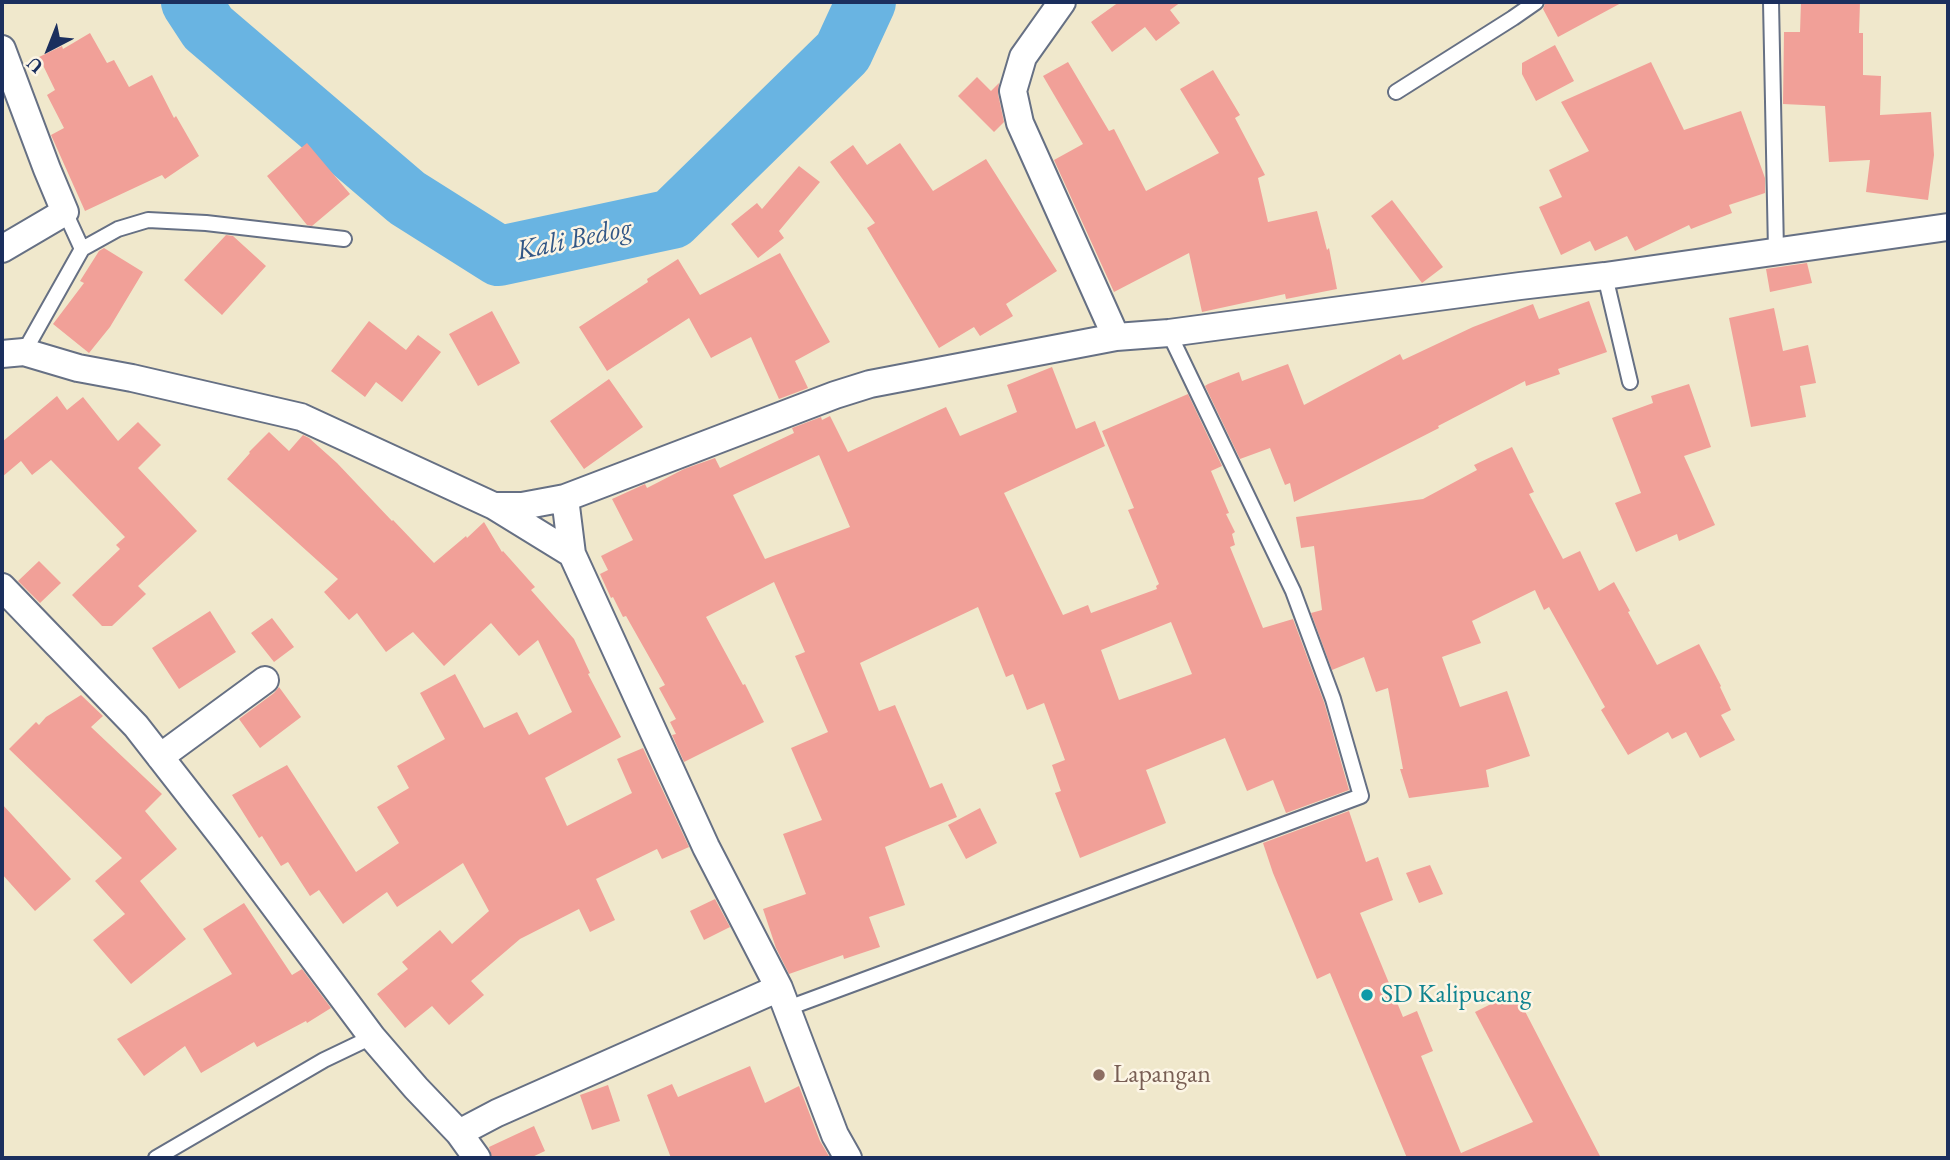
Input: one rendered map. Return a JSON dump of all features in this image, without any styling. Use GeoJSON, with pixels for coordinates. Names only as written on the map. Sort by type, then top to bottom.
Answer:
{"type":"FeatureCollection","features":[{"type":"Feature","properties":{"kind":"street"},"geometry":{"type":"LineString","coordinates":[[1062,2],[1023,57],[1013,91],[1020,123],[1116,337]]}},
{"type":"Feature","properties":{"kind":"street"},"geometry":{"type":"LineString","coordinates":[[2,49],[65,212],[2,249]]}},
{"type":"Feature","properties":{"kind":"street"},"geometry":{"type":"LineString","coordinates":[[494,506],[522,506],[565,498],[870,384],[1116,337],[1169,333],[1605,276],[1948,227]]}},
{"type":"Feature","properties":{"kind":"street"},"geometry":{"type":"LineString","coordinates":[[13,353],[301,417],[494,506],[572,554]]}},
{"type":"Feature","properties":{"kind":"street"},"geometry":{"type":"LineString","coordinates":[[565,498],[572,554],[706,847],[783,998],[835,1135],[848,1158]]}},
{"type":"Feature","properties":{"kind":"street"},"geometry":{"type":"LineString","coordinates":[[2,587],[119,709],[160,757],[372,1037],[459,1133],[477,1158]]}},
{"type":"Feature","properties":{"kind":"street"},"geometry":{"type":"LineString","coordinates":[[160,757],[265,680]]}},
{"type":"Feature","properties":{"kind":"street"},"geometry":{"type":"LineString","coordinates":[[459,1133],[497,1113],[783,998]]}},
{"type":"Feature","properties":{"kind":"lane"},"geometry":{"type":"LineString","coordinates":[[1396,92],[1536,2]]}},
{"type":"Feature","properties":{"kind":"lane"},"geometry":{"type":"LineString","coordinates":[[1771,2],[1776,251]]}},
{"type":"Feature","properties":{"kind":"lane"},"geometry":{"type":"LineString","coordinates":[[65,212],[82,248]]}},
{"type":"Feature","properties":{"kind":"lane"},"geometry":{"type":"LineString","coordinates":[[13,353],[82,248],[118,229],[148,219],[344,239]]}},
{"type":"Feature","properties":{"kind":"lane"},"geometry":{"type":"LineString","coordinates":[[1605,276],[1630,382]]}},
{"type":"Feature","properties":{"kind":"lane"},"geometry":{"type":"LineString","coordinates":[[783,998],[1361,796],[1333,699],[1293,592],[1169,333]]}},
{"type":"Feature","properties":{"kind":"lane"},"geometry":{"type":"LineString","coordinates":[[156,1158],[324,1060],[372,1037]]}},
{"type":"Feature","properties":{"kind":"building"},"geometry":{"type":"Polygon","coordinates":[[[1119,2],[1181,2],[1170,10],[1180,23],[1156,41],[1145,27],[1112,52],[1091,22],[1119,2]]]}},
{"type":"Feature","properties":{"kind":"building"},"geometry":{"type":"Polygon","coordinates":[[[1546,2],[1623,2],[1558,37],[1543,9],[1546,2]]]}},
{"type":"Feature","properties":{"kind":"building"},"geometry":{"type":"Polygon","coordinates":[[[1801,2],[1860,2],[1859,33],[1863,33],[1863,75],[1881,76],[1880,115],[1931,112],[1934,155],[1928,200],[1866,192],[1870,160],[1829,162],[1825,106],[1783,104],[1784,32],[1800,32],[1801,2]]]}},
{"type":"Feature","properties":{"kind":"building"},"geometry":{"type":"Polygon","coordinates":[[[90,33],[107,63],[114,60],[129,87],[152,75],[174,118],[176,116],[199,156],[165,179],[162,175],[85,211],[51,135],[64,128],[47,95],[55,90],[39,57],[62,46],[63,49],[90,33]]]}},
{"type":"Feature","properties":{"kind":"building"},"geometry":{"type":"Polygon","coordinates":[[[1555,45],[1574,81],[1536,101],[1522,74],[1522,63],[1555,45]]]}},
{"type":"Feature","properties":{"kind":"building"},"geometry":{"type":"Polygon","coordinates":[[[1068,62],[1109,131],[1114,129],[1146,191],[1219,153],[1180,89],[1213,70],[1240,115],[1235,118],[1265,175],[1258,178],[1268,222],[1317,211],[1327,250],[1329,248],[1337,289],[1286,299],[1285,294],[1202,312],[1189,253],[1114,292],[1054,160],[1083,144],[1043,76],[1068,62]]]}},
{"type":"Feature","properties":{"kind":"building"},"geometry":{"type":"Polygon","coordinates":[[[1651,62],[1684,130],[1741,111],[1765,178],[1765,193],[1729,205],[1732,213],[1691,229],[1689,225],[1635,251],[1627,236],[1595,251],[1590,241],[1561,255],[1539,207],[1562,197],[1549,170],[1589,151],[1561,102],[1651,62]]]}},
{"type":"Feature","properties":{"kind":"building"},"geometry":{"type":"Polygon","coordinates":[[[977,77],[991,91],[999,83],[998,94],[1004,122],[994,132],[958,96],[977,77]]]}},
{"type":"Feature","properties":{"kind":"building"},"geometry":{"type":"Polygon","coordinates":[[[307,143],[350,194],[312,226],[307,225],[267,176],[307,143]]]}},
{"type":"Feature","properties":{"kind":"building"},"geometry":{"type":"Polygon","coordinates":[[[900,143],[933,191],[986,159],[1057,271],[1006,304],[1013,316],[980,336],[974,327],[939,348],[867,228],[875,223],[830,162],[853,145],[867,165],[900,143]]]}},
{"type":"Feature","properties":{"kind":"building"},"geometry":{"type":"Polygon","coordinates":[[[799,166],[820,182],[779,231],[784,238],[758,258],[731,224],[757,203],[762,209],[799,166]]]}},
{"type":"Feature","properties":{"kind":"building"},"geometry":{"type":"Polygon","coordinates":[[[1392,200],[1443,267],[1422,283],[1371,216],[1392,200]]]}},
{"type":"Feature","properties":{"kind":"building"},"geometry":{"type":"Polygon","coordinates":[[[226,235],[233,236],[266,266],[222,315],[184,280],[226,235]]]}},
{"type":"Feature","properties":{"kind":"building"},"geometry":{"type":"Polygon","coordinates":[[[104,248],[143,272],[110,327],[89,353],[53,324],[84,283],[80,281],[99,251],[104,248]]]}},
{"type":"Feature","properties":{"kind":"building"},"geometry":{"type":"Polygon","coordinates":[[[780,253],[830,342],[795,361],[808,388],[779,399],[751,337],[711,358],[689,318],[607,371],[579,327],[678,259],[700,295],[780,253]]]}},
{"type":"Feature","properties":{"kind":"building"},"geometry":{"type":"Polygon","coordinates":[[[1807,263],[1812,283],[1770,292],[1766,269],[1807,263]]]}},
{"type":"Feature","properties":{"kind":"building"},"geometry":{"type":"Polygon","coordinates":[[[1589,301],[1607,352],[1558,369],[1560,374],[1526,386],[1525,381],[1294,502],[1290,483],[1285,485],[1270,448],[1240,459],[1205,386],[1239,372],[1242,381],[1288,364],[1304,405],[1400,354],[1403,360],[1473,327],[1533,304],[1539,319],[1589,301]]]}},
{"type":"Feature","properties":{"kind":"building"},"geometry":{"type":"Polygon","coordinates":[[[1774,308],[1783,351],[1808,345],[1816,383],[1800,386],[1806,417],[1751,427],[1729,318],[1774,308]]]}},
{"type":"Feature","properties":{"kind":"building"},"geometry":{"type":"Polygon","coordinates":[[[492,311],[520,363],[478,386],[449,334],[492,311]]]}},
{"type":"Feature","properties":{"kind":"building"},"geometry":{"type":"Polygon","coordinates":[[[369,321],[406,350],[418,335],[441,352],[402,402],[376,382],[365,397],[331,371],[369,321]]]}},
{"type":"Feature","properties":{"kind":"building"},"geometry":{"type":"Polygon","coordinates":[[[1052,367],[1076,429],[1095,421],[1105,446],[1004,493],[1063,615],[1088,605],[1091,613],[1157,589],[1159,584],[1128,510],[1134,508],[1102,431],[1188,394],[1222,466],[1211,471],[1235,532],[1232,534],[1235,545],[1230,547],[1263,628],[1293,619],[1324,702],[1349,790],[1286,813],[1273,780],[1247,791],[1225,738],[1146,770],[1166,823],[1080,858],[1055,793],[1061,791],[1052,765],[1065,760],[1044,703],[1027,710],[1013,674],[1006,677],[978,607],[860,663],[879,711],[895,705],[930,788],[942,783],[957,817],[885,847],[905,905],[869,917],[880,947],[844,959],[843,955],[789,974],[776,948],[763,909],[806,894],[783,834],[822,820],[791,748],[828,732],[795,656],[805,652],[774,582],[706,617],[764,722],[684,762],[672,735],[676,734],[670,722],[676,719],[659,688],[665,685],[626,616],[623,617],[613,597],[611,598],[600,574],[608,570],[601,556],[633,540],[612,499],[645,484],[647,488],[684,469],[715,458],[720,468],[794,433],[792,428],[821,417],[822,420],[830,416],[848,452],[946,407],[960,436],[1017,412],[1007,385],[1052,367]],[[819,455],[733,495],[765,559],[850,527],[819,455]],[[1171,622],[1101,650],[1119,700],[1192,674],[1171,622]]]}},
{"type":"Feature","properties":{"kind":"building"},"geometry":{"type":"Polygon","coordinates":[[[609,379],[643,427],[584,469],[550,421],[609,379]]]}},
{"type":"Feature","properties":{"kind":"building"},"geometry":{"type":"Polygon","coordinates":[[[1689,384],[1711,447],[1684,456],[1715,525],[1679,541],[1677,534],[1636,552],[1615,503],[1641,493],[1612,418],[1653,403],[1651,396],[1689,384]]]}},
{"type":"Feature","properties":{"kind":"building"},"geometry":{"type":"Polygon","coordinates":[[[57,396],[67,410],[83,397],[118,441],[138,422],[161,445],[138,468],[197,531],[138,586],[146,594],[112,626],[102,626],[72,595],[120,549],[116,545],[125,537],[51,460],[32,475],[21,461],[2,477],[2,442],[57,396]]]}},
{"type":"Feature","properties":{"kind":"building"},"geometry":{"type":"Polygon","coordinates":[[[269,432],[289,451],[303,435],[309,438],[337,463],[434,563],[484,522],[502,552],[535,587],[531,590],[574,639],[590,673],[588,674],[621,737],[545,778],[567,826],[632,793],[617,759],[643,748],[689,847],[662,859],[657,849],[596,879],[615,920],[590,932],[579,909],[520,939],[471,981],[484,995],[449,1025],[432,1006],[405,1028],[377,994],[408,969],[402,962],[440,930],[452,944],[489,911],[463,863],[397,907],[387,892],[343,924],[319,890],[310,896],[288,862],[281,866],[262,836],[259,838],[232,795],[287,765],[356,872],[399,843],[377,807],[409,788],[397,766],[445,739],[420,693],[455,674],[484,728],[517,712],[529,735],[572,712],[538,640],[519,656],[491,623],[444,666],[413,632],[386,652],[357,613],[349,620],[324,592],[338,579],[227,479],[269,432]]]}},
{"type":"Feature","properties":{"kind":"building"},"geometry":{"type":"Polygon","coordinates":[[[1512,447],[1534,492],[1529,494],[1563,559],[1580,551],[1599,591],[1614,582],[1657,665],[1699,644],[1731,710],[1721,715],[1735,740],[1700,758],[1686,732],[1672,739],[1668,732],[1628,755],[1601,710],[1605,707],[1549,607],[1544,610],[1535,590],[1472,621],[1481,643],[1442,657],[1460,707],[1507,691],[1530,756],[1486,770],[1489,787],[1409,798],[1400,769],[1403,769],[1388,688],[1376,692],[1364,657],[1332,670],[1311,613],[1322,610],[1314,546],[1301,548],[1296,517],[1423,499],[1477,470],[1474,465],[1512,447]]]}},
{"type":"Feature","properties":{"kind":"building"},"geometry":{"type":"Polygon","coordinates":[[[39,561],[61,583],[40,603],[18,581],[39,561]]]}},
{"type":"Feature","properties":{"kind":"building"},"geometry":{"type":"Polygon","coordinates":[[[210,611],[236,652],[179,689],[152,648],[210,611]]]}},
{"type":"Feature","properties":{"kind":"building"},"geometry":{"type":"Polygon","coordinates":[[[272,618],[294,647],[274,662],[251,633],[272,618]]]}},
{"type":"Feature","properties":{"kind":"building"},"geometry":{"type":"Polygon","coordinates":[[[279,687],[301,717],[260,748],[239,719],[279,687]]]}},
{"type":"Feature","properties":{"kind":"building"},"geometry":{"type":"Polygon","coordinates":[[[81,695],[103,716],[91,727],[162,794],[145,811],[177,849],[140,881],[186,939],[131,984],[93,940],[125,914],[95,881],[122,858],[9,749],[36,722],[39,725],[46,717],[81,695]]]}},
{"type":"Feature","properties":{"kind":"building"},"geometry":{"type":"Polygon","coordinates":[[[2,804],[71,879],[35,911],[2,874],[2,804]]]}},
{"type":"Feature","properties":{"kind":"building"},"geometry":{"type":"Polygon","coordinates":[[[980,808],[997,843],[966,859],[948,825],[980,808]]]}},
{"type":"Feature","properties":{"kind":"building"},"geometry":{"type":"Polygon","coordinates":[[[1349,811],[1366,862],[1378,857],[1393,900],[1360,913],[1403,1017],[1417,1011],[1433,1051],[1421,1056],[1461,1153],[1533,1122],[1475,1012],[1515,992],[1601,1158],[1407,1158],[1330,973],[1317,979],[1263,843],[1349,811]]]}},
{"type":"Feature","properties":{"kind":"building"},"geometry":{"type":"Polygon","coordinates":[[[1430,865],[1443,894],[1419,903],[1406,873],[1430,865]]]}},
{"type":"Feature","properties":{"kind":"building"},"geometry":{"type":"Polygon","coordinates":[[[715,899],[730,927],[704,940],[690,911],[715,899]]]}},
{"type":"Feature","properties":{"kind":"building"},"geometry":{"type":"Polygon","coordinates":[[[244,903],[292,975],[302,969],[331,1008],[257,1047],[254,1042],[201,1073],[185,1046],[144,1076],[117,1039],[232,974],[203,929],[244,903]]]}},
{"type":"Feature","properties":{"kind":"building"},"geometry":{"type":"Polygon","coordinates":[[[750,1066],[765,1103],[799,1086],[820,1141],[830,1158],[671,1158],[647,1095],[672,1084],[678,1097],[750,1066]]]}},
{"type":"Feature","properties":{"kind":"building"},"geometry":{"type":"Polygon","coordinates":[[[608,1085],[620,1121],[592,1130],[580,1095],[608,1085]]]}},
{"type":"Feature","properties":{"kind":"building"},"geometry":{"type":"Polygon","coordinates":[[[534,1126],[545,1151],[530,1158],[492,1158],[489,1147],[534,1126]]]}},
{"type":"Feature","properties":{"kind":"waterway","name":"Kali Bedog"},"geometry":{"type":"LineString","coordinates":[[191,2],[208,28],[407,198],[499,256],[672,219],[843,52],[866,2]]}},
{"type":"Feature","properties":{"kind":"place","name":"SD Kalipucang"},"geometry":{"type":"Point","coordinates":[1367,995]}},
{"type":"Feature","properties":{"kind":"place","name":"Lapangan"},"geometry":{"type":"Point","coordinates":[1099,1075]}}]}
